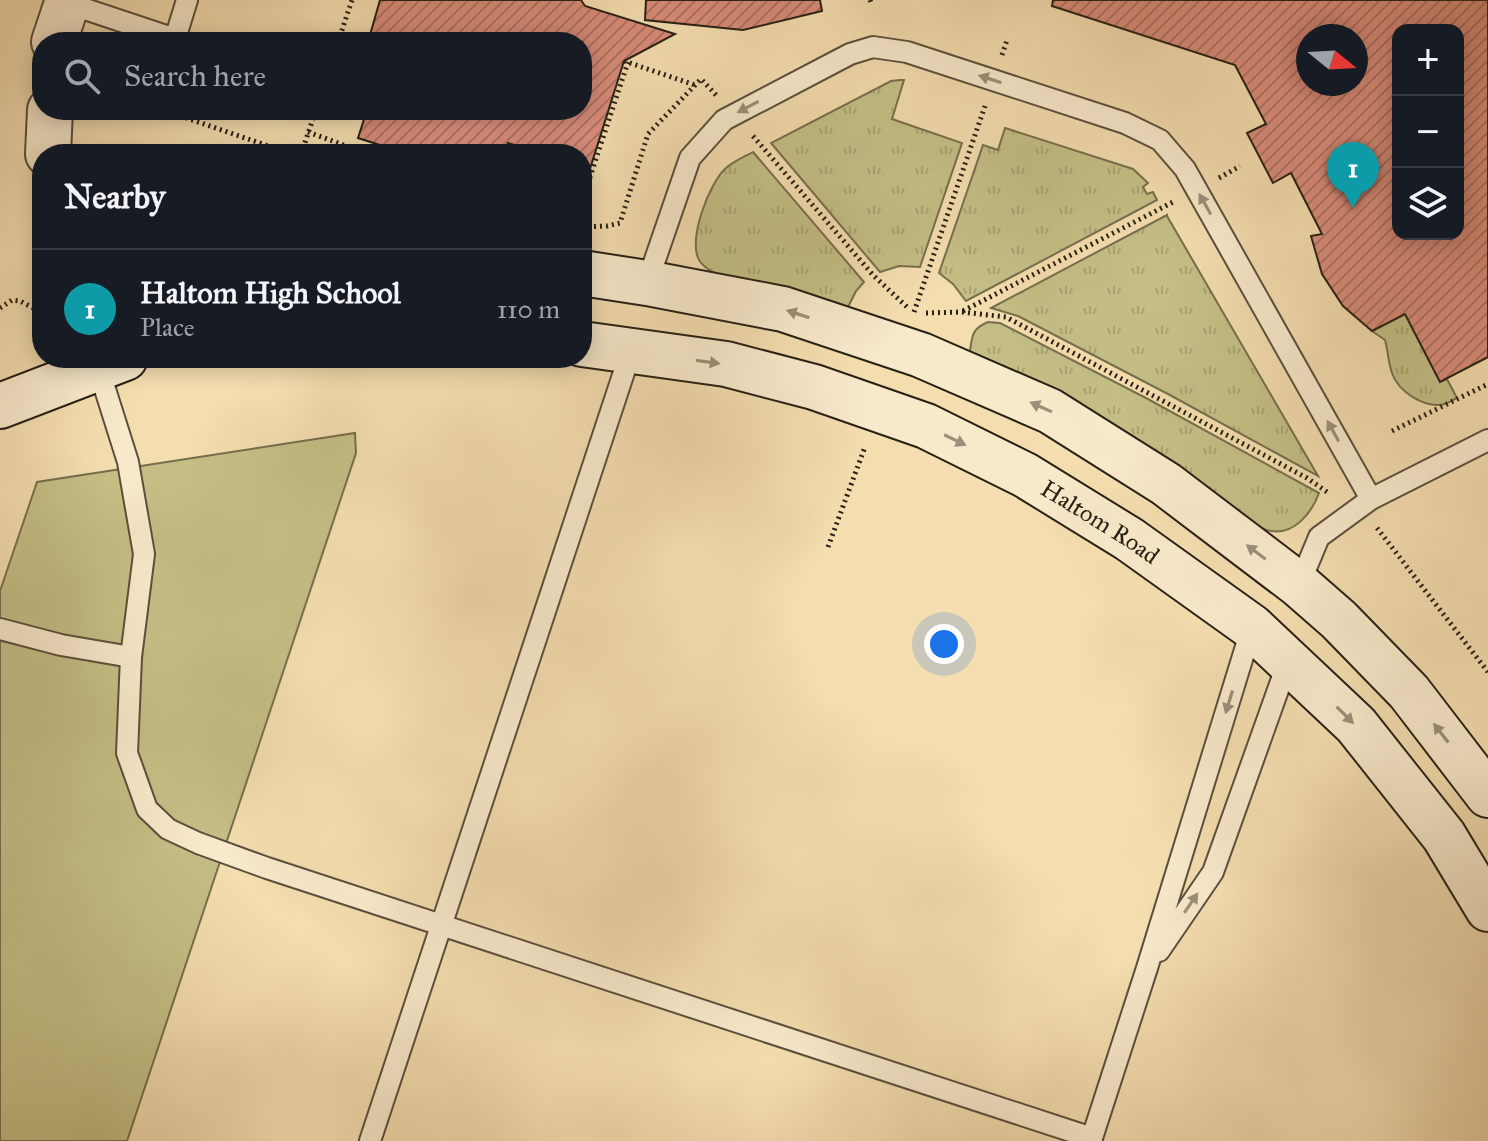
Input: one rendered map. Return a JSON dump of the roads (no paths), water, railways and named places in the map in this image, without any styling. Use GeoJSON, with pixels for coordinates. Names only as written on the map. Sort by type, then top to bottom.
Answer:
{"type":"FeatureCollection","features":[{"type":"Feature","properties":{"kind":"main road"},"geometry":{"type":"LineString","coordinates":[[48,144],[50,120]]}},
{"type":"Feature","properties":{"kind":"main road"},"geometry":{"type":"LineString","coordinates":[[592,275],[783,309],[921,355],[1050,411],[1166,484],[1299,585],[1346,627],[1409,692],[1488,795]]}},
{"type":"Feature","properties":{"kind":"main road"},"geometry":{"type":"LineString","coordinates":[[631,351],[647,283]]}},
{"type":"Feature","properties":{"kind":"main road","name":"Haltom Road"},"geometry":{"type":"LineString","coordinates":[[592,345],[726,364],[814,387],[926,426],[1025,475],[1129,539],[1252,627],[1356,725],[1444,836],[1488,909]]}},
{"type":"Feature","properties":{"kind":"main road"},"geometry":{"type":"LineString","coordinates":[[0,406],[90,368]]}},
{"type":"Feature","properties":{"kind":"main road"},"geometry":{"type":"LineString","coordinates":[[1252,627],[1299,585]]}},
{"type":"Feature","properties":{"kind":"main road"},"geometry":{"type":"LineString","coordinates":[[1288,662],[1299,585]]}},
{"type":"Feature","properties":{"kind":"lane"},"geometry":{"type":"LineString","coordinates":[[177,32],[187,0]]}},
{"type":"Feature","properties":{"kind":"lane"},"geometry":{"type":"LineString","coordinates":[[63,15],[142,32]]}},
{"type":"Feature","properties":{"kind":"lane"},"geometry":{"type":"LineString","coordinates":[[647,283],[690,158],[724,120],[850,54],[873,47],[907,52],[1125,123],[1160,140],[1185,169],[1371,499]]}},
{"type":"Feature","properties":{"kind":"lane"},"geometry":{"type":"LineString","coordinates":[[370,1141],[631,351]]}},
{"type":"Feature","properties":{"kind":"lane"},"geometry":{"type":"LineString","coordinates":[[108,368],[144,554],[131,657],[127,753],[147,809],[168,829],[267,868],[1091,1140],[1252,627]]}},
{"type":"Feature","properties":{"kind":"lane"},"geometry":{"type":"LineString","coordinates":[[1299,585],[1319,537],[1371,499],[1488,440]]}},
{"type":"Feature","properties":{"kind":"lane"},"geometry":{"type":"LineString","coordinates":[[0,629],[61,645],[131,657]]}},
{"type":"Feature","properties":{"kind":"lane"},"geometry":{"type":"LineString","coordinates":[[1147,968],[1213,872],[1288,662]]}},
{"type":"Feature","properties":{"kind":"place","name":"Haltom High School"},"geometry":{"type":"Point","coordinates":[1353,208]}}]}
